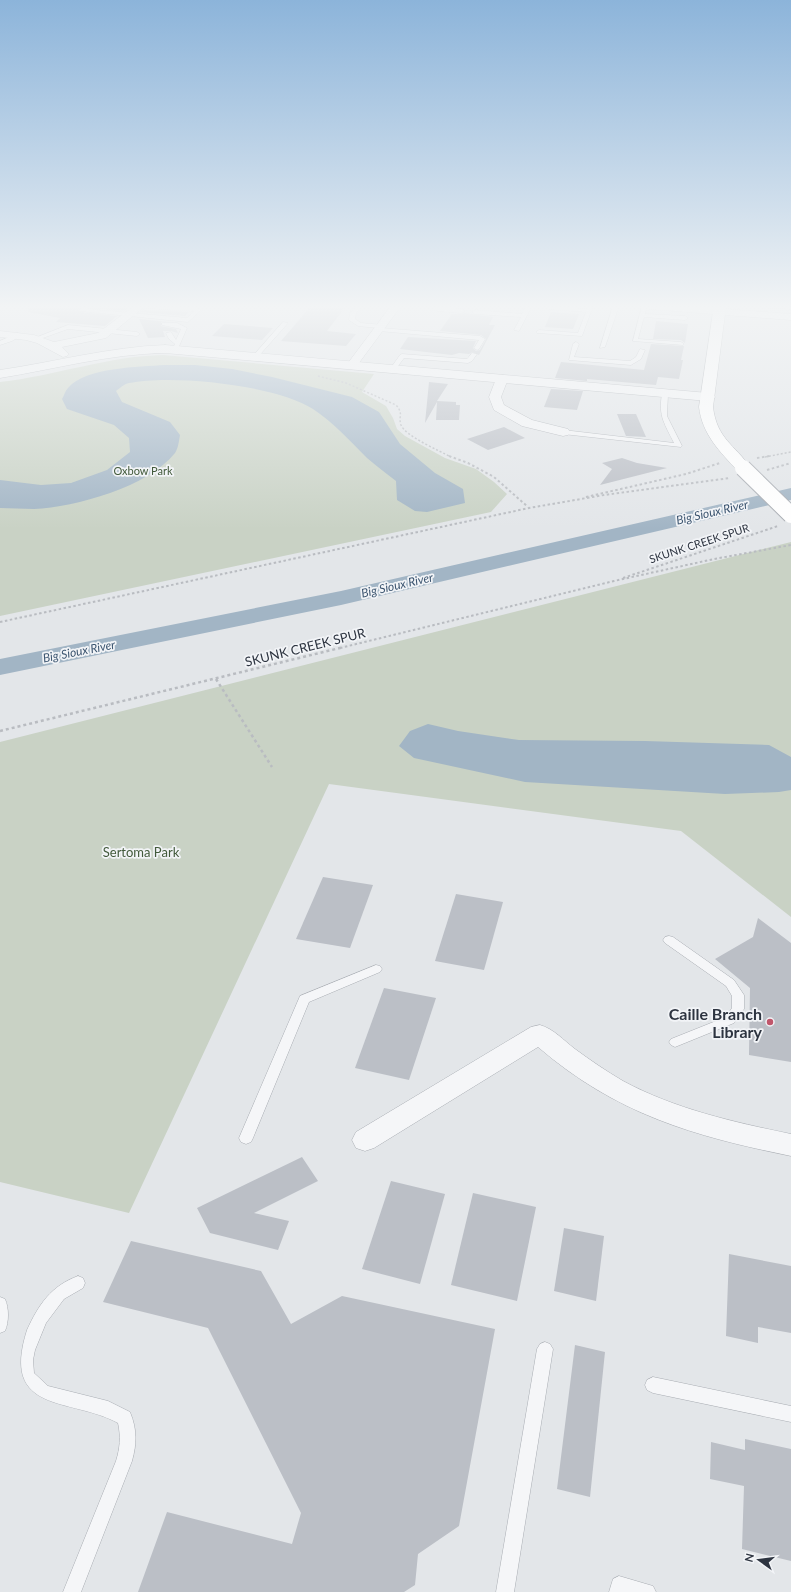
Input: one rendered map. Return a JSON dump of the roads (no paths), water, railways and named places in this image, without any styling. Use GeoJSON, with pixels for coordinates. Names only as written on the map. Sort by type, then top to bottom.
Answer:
{"type":"FeatureCollection","features":[{"type":"Feature","properties":{"kind":"main road"},"geometry":{"type":"LineString","coordinates":[[710,380],[707,415],[712,431],[737,468],[788,519]]}},
{"type":"Feature","properties":{"kind":"street"},"geometry":{"type":"LineString","coordinates":[[501,380],[495,397],[498,407],[531,424],[563,432]]}},
{"type":"Feature","properties":{"kind":"street"},"geometry":{"type":"LineString","coordinates":[[516,380],[708,397]]}},
{"type":"Feature","properties":{"kind":"street"},"geometry":{"type":"LineString","coordinates":[[365,1140],[540,1034],[563,1054],[596,1077],[616,1089],[672,1115],[757,1138],[791,1145]]}},
{"type":"Feature","properties":{"kind":"lane"},"geometry":{"type":"LineString","coordinates":[[563,432],[679,446],[674,434],[663,418],[662,406],[665,394]]}},
{"type":"Feature","properties":{"kind":"lane"},"geometry":{"type":"LineString","coordinates":[[669,940],[730,983],[738,995],[738,1009],[730,1020],[675,1042]]}},
{"type":"Feature","properties":{"kind":"lane"},"geometry":{"type":"LineString","coordinates":[[246,1138],[304,999],[376,969]]}},
{"type":"Feature","properties":{"kind":"lane"},"geometry":{"type":"LineString","coordinates":[[72,1592],[124,1461],[128,1446],[129,1432],[124,1418],[108,1410],[44,1393],[30,1380],[26,1368],[28,1349],[34,1331],[50,1303],[60,1293],[78,1282]]}},
{"type":"Feature","properties":{"kind":"lane"},"geometry":{"type":"LineString","coordinates":[[0,1304],[0,1326]]}},
{"type":"Feature","properties":{"kind":"lane"},"geometry":{"type":"LineString","coordinates":[[505,1592],[544,1348]]}},
{"type":"Feature","properties":{"kind":"lane"},"geometry":{"type":"LineString","coordinates":[[653,1385],[791,1414]]}},
{"type":"Feature","properties":{"kind":"lane"},"geometry":{"type":"LineString","coordinates":[[618,1592],[619,1585],[647,1592]]}},
{"type":"Feature","properties":{"kind":"water"},"geometry":{"type":"Polygon","coordinates":[[[164,380],[129,383],[116,391],[122,402],[170,422],[180,435],[175,453],[163,465],[147,476],[110,493],[70,504],[51,507],[34,509],[0,508],[0,480],[41,485],[71,483],[107,470],[130,452],[129,438],[114,425],[67,409],[62,399],[68,388],[76,381],[164,380]]]}},
{"type":"Feature","properties":{"kind":"water"},"geometry":{"type":"Polygon","coordinates":[[[178,380],[285,380],[352,397],[379,412],[400,444],[435,473],[463,489],[465,503],[427,512],[415,511],[397,500],[396,481],[367,458],[341,432],[313,409],[275,394],[250,388],[178,380]]]}},
{"type":"Feature","properties":{"kind":"water"},"geometry":{"type":"Polygon","coordinates":[[[428,724],[458,731],[519,740],[645,741],[769,745],[791,757],[791,790],[779,792],[725,794],[525,782],[414,758],[399,746],[410,731],[428,724]]]}},
{"type":"Feature","properties":{"kind":"waterway","name":"Big Sioux River"},"geometry":{"type":"LineString","coordinates":[[0,667],[341,598],[791,494]]}},
{"type":"Feature","properties":{"kind":"place","name":"Caille Branch Library"},"geometry":{"type":"Point","coordinates":[770,1022]}},
{"type":"Feature","properties":{"kind":"park label","name":"Oxbow Park"},"geometry":{"type":"Point","coordinates":[143,470]}},
{"type":"Feature","properties":{"kind":"park label","name":"Sertoma Park"},"geometry":{"type":"Point","coordinates":[141,852]}}]}
